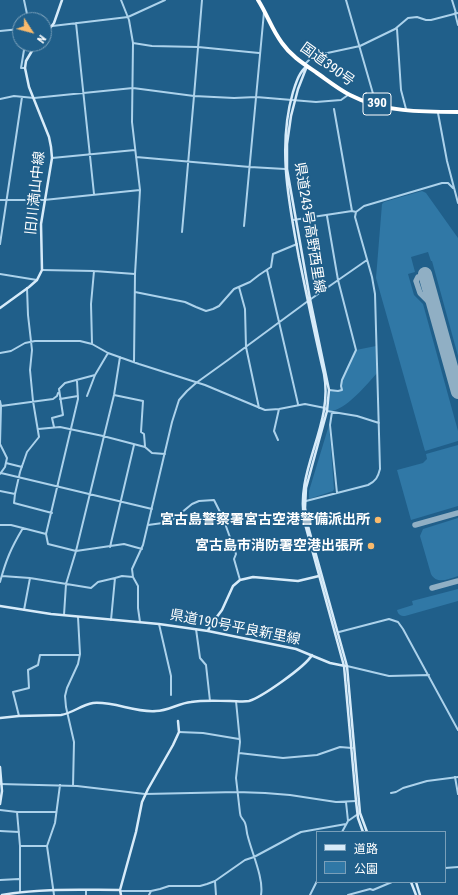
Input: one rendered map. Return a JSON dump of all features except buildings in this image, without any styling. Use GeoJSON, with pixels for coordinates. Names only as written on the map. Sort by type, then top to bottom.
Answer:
{"type":"FeatureCollection","features":[{"type":"Feature","properties":{"kind":"highway","name":"国道390号"},"geometry":{"type":"LineString","coordinates":[[258,0],[282,43],[290,52],[348,95],[376,104],[406,111],[458,111]]}},
{"type":"Feature","properties":{"kind":"main road"},"geometry":{"type":"LineString","coordinates":[[52,26],[62,0]]}},
{"type":"Feature","properties":{"kind":"main road"},"geometry":{"type":"LineString","coordinates":[[25,68],[26,61],[31,52]]}},
{"type":"Feature","properties":{"kind":"main road","name":"県道243号高野西里線"},"geometry":{"type":"LineString","coordinates":[[306,65],[300,73],[285,133],[285,169],[325,382],[326,395],[325,408],[305,478],[302,496],[303,516],[346,666]]}},
{"type":"Feature","properties":{"kind":"main road","name":"旧川満山中線"},"geometry":{"type":"LineString","coordinates":[[0,308],[37,280],[42,270],[41,224],[52,158],[49,137],[26,76],[25,68]]}},
{"type":"Feature","properties":{"kind":"main road","name":"県道243号高野西里線"},"geometry":{"type":"LineString","coordinates":[[292,101],[287,156],[297,244],[329,390],[327,411],[307,479],[305,501],[308,526],[339,632],[346,666]]}},
{"type":"Feature","properties":{"kind":"main road"},"geometry":{"type":"LineString","coordinates":[[208,631],[222,610],[233,586],[240,580],[253,577],[298,581],[319,576]]}},
{"type":"Feature","properties":{"kind":"main road","name":"県道190号平良新里線"},"geometry":{"type":"LineString","coordinates":[[0,606],[78,617],[159,624],[208,631],[296,649],[330,663],[346,666]]}},
{"type":"Feature","properties":{"kind":"main road"},"geometry":{"type":"LineString","coordinates":[[0,718],[67,714],[93,703],[145,711],[157,711],[189,702],[247,701],[259,697],[301,668],[308,662],[312,655]]}},
{"type":"Feature","properties":{"kind":"main road"},"geometry":{"type":"LineString","coordinates":[[346,666],[356,801],[363,831]]}},
{"type":"Feature","properties":{"kind":"main road"},"geometry":{"type":"LineString","coordinates":[[346,666],[359,813],[367,831]]}},
{"type":"Feature","properties":{"kind":"main road"},"geometry":{"type":"LineString","coordinates":[[121,895],[120,891],[136,832],[140,808],[145,794],[168,755],[179,732],[178,721]]}},
{"type":"Feature","properties":{"kind":"main road"},"geometry":{"type":"LineString","coordinates":[[0,767],[0,804]]}},
{"type":"Feature","properties":{"kind":"main road"},"geometry":{"type":"LineString","coordinates":[[411,883],[416,895]]}},
{"type":"Feature","properties":{"kind":"main road"},"geometry":{"type":"LineString","coordinates":[[416,883],[420,895]]}},
{"type":"Feature","properties":{"kind":"main road"},"geometry":{"type":"LineString","coordinates":[[2,895],[20,892],[54,890],[120,891]]}},
{"type":"Feature","properties":{"kind":"street"},"geometry":{"type":"LineString","coordinates":[[24,0],[26,12]]}},
{"type":"Feature","properties":{"kind":"street"},"geometry":{"type":"LineString","coordinates":[[121,0],[128,17],[133,43],[132,122],[140,190],[135,274],[134,362]]}},
{"type":"Feature","properties":{"kind":"street"},"geometry":{"type":"LineString","coordinates":[[52,26],[128,17],[165,0]]}},
{"type":"Feature","properties":{"kind":"street"},"geometry":{"type":"LineString","coordinates":[[182,232],[202,0]]}},
{"type":"Feature","properties":{"kind":"street"},"geometry":{"type":"LineString","coordinates":[[346,0],[376,104]]}},
{"type":"Feature","properties":{"kind":"street"},"geometry":{"type":"LineString","coordinates":[[452,0],[458,25]]}},
{"type":"Feature","properties":{"kind":"street"},"geometry":{"type":"LineString","coordinates":[[244,226],[264,9]]}},
{"type":"Feature","properties":{"kind":"street"},"geometry":{"type":"LineString","coordinates":[[306,65],[311,58],[318,55],[360,46],[397,28],[408,18],[413,17],[431,20],[456,13]]}},
{"type":"Feature","properties":{"kind":"street"},"geometry":{"type":"LineString","coordinates":[[76,23],[94,194]]}},
{"type":"Feature","properties":{"kind":"street"},"geometry":{"type":"LineString","coordinates":[[397,28],[401,90],[406,111]]}},
{"type":"Feature","properties":{"kind":"street"},"geometry":{"type":"LineString","coordinates":[[0,31],[12,30]]}},
{"type":"Feature","properties":{"kind":"street"},"geometry":{"type":"LineString","coordinates":[[133,43],[152,46],[198,47],[259,53]]}},
{"type":"Feature","properties":{"kind":"street"},"geometry":{"type":"LineString","coordinates":[[25,52],[21,68],[25,68]]}},
{"type":"Feature","properties":{"kind":"street"},"geometry":{"type":"LineString","coordinates":[[0,99],[14,96],[34,98],[133,88],[194,96],[234,98],[256,97],[292,101],[336,101],[344,99],[348,95]]}},
{"type":"Feature","properties":{"kind":"street"},"geometry":{"type":"LineString","coordinates":[[0,244],[22,97]]}},
{"type":"Feature","properties":{"kind":"street"},"geometry":{"type":"LineString","coordinates":[[334,109],[352,211]]}},
{"type":"Feature","properties":{"kind":"street"},"geometry":{"type":"LineString","coordinates":[[437,112],[439,113],[447,161],[458,204]]}},
{"type":"Feature","properties":{"kind":"street"},"geometry":{"type":"LineString","coordinates":[[52,158],[135,150]]}},
{"type":"Feature","properties":{"kind":"street"},"geometry":{"type":"LineString","coordinates":[[136,157],[285,169]]}},
{"type":"Feature","properties":{"kind":"street"},"geometry":{"type":"LineString","coordinates":[[305,501],[368,485],[374,482],[378,477],[380,469],[375,294],[355,217],[356,212],[364,206],[442,183],[448,184],[454,188]]}},
{"type":"Feature","properties":{"kind":"street"},"geometry":{"type":"LineString","coordinates":[[0,200],[44,200],[140,190]]}},
{"type":"Feature","properties":{"kind":"street"},"geometry":{"type":"LineString","coordinates":[[294,220],[352,211],[356,212]]}},
{"type":"Feature","properties":{"kind":"street"},"geometry":{"type":"LineString","coordinates":[[326,216],[338,280],[356,350],[342,380],[342,390],[338,392],[329,390]]}},
{"type":"Feature","properties":{"kind":"street"},"geometry":{"type":"LineString","coordinates":[[135,292],[185,302],[206,311],[213,309],[219,306],[234,289],[250,282],[271,267],[273,254],[297,244]]}},
{"type":"Feature","properties":{"kind":"street"},"geometry":{"type":"LineString","coordinates":[[140,623],[138,586],[133,577],[132,570],[142,550],[176,407],[184,394],[196,383],[309,300],[367,260]]}},
{"type":"Feature","properties":{"kind":"street"},"geometry":{"type":"LineString","coordinates":[[42,270],[94,271],[135,274]]}},
{"type":"Feature","properties":{"kind":"street"},"geometry":{"type":"LineString","coordinates":[[267,270],[298,404]]}},
{"type":"Feature","properties":{"kind":"street"},"geometry":{"type":"LineString","coordinates":[[92,344],[91,304],[94,271]]}},
{"type":"Feature","properties":{"kind":"street"},"geometry":{"type":"LineString","coordinates":[[0,274],[37,280]]}},
{"type":"Feature","properties":{"kind":"street"},"geometry":{"type":"LineString","coordinates":[[239,287],[245,309],[246,347],[259,408]]}},
{"type":"Feature","properties":{"kind":"street"},"geometry":{"type":"LineString","coordinates":[[28,288],[32,350],[30,370],[39,437],[27,452],[19,478],[14,503],[52,513]]}},
{"type":"Feature","properties":{"kind":"street"},"geometry":{"type":"LineString","coordinates":[[0,353],[11,351],[31,341],[80,341],[92,344],[120,358],[225,393],[259,408],[269,410],[305,404],[325,408],[327,411],[357,416],[379,423]]}},
{"type":"Feature","properties":{"kind":"street"},"geometry":{"type":"LineString","coordinates":[[87,396],[95,375],[108,353]]}},
{"type":"Feature","properties":{"kind":"street"},"geometry":{"type":"LineString","coordinates":[[64,615],[66,584],[76,551],[114,394],[120,358]]}},
{"type":"Feature","properties":{"kind":"street"},"geometry":{"type":"LineString","coordinates":[[95,375],[65,383],[59,389],[57,396],[54,399],[0,403],[0,444],[6,456],[6,463],[0,474],[152,509]]}},
{"type":"Feature","properties":{"kind":"street"},"geometry":{"type":"LineString","coordinates":[[77,380],[78,396],[72,430],[46,534],[48,544],[76,551],[124,544],[142,550]]}},
{"type":"Feature","properties":{"kind":"street"},"geometry":{"type":"LineString","coordinates":[[54,427],[52,418],[63,415],[59,389]]}},
{"type":"Feature","properties":{"kind":"street"},"geometry":{"type":"LineString","coordinates":[[114,394],[143,401],[141,432],[144,434],[144,447]]}},
{"type":"Feature","properties":{"kind":"street"},"geometry":{"type":"LineString","coordinates":[[60,399],[78,396]]}},
{"type":"Feature","properties":{"kind":"street"},"geometry":{"type":"LineString","coordinates":[[278,440],[274,431],[279,409]]}},
{"type":"Feature","properties":{"kind":"street"},"geometry":{"type":"LineString","coordinates":[[332,412],[330,424],[337,493]]}},
{"type":"Feature","properties":{"kind":"street"},"geometry":{"type":"LineString","coordinates":[[38,429],[60,427],[103,436],[144,447],[152,453],[165,454]]}},
{"type":"Feature","properties":{"kind":"street"},"geometry":{"type":"LineString","coordinates":[[110,547],[134,445]]}},
{"type":"Feature","properties":{"kind":"street"},"geometry":{"type":"LineString","coordinates":[[6,463],[22,467]]}},
{"type":"Feature","properties":{"kind":"street"},"geometry":{"type":"LineString","coordinates":[[0,491],[15,494]]}},
{"type":"Feature","properties":{"kind":"street"},"geometry":{"type":"LineString","coordinates":[[148,525],[170,522],[195,502],[214,500],[223,518],[236,554],[234,559],[240,580]]}},
{"type":"Feature","properties":{"kind":"street"},"geometry":{"type":"LineString","coordinates":[[0,525],[11,525],[46,534]]}},
{"type":"Feature","properties":{"kind":"street"},"geometry":{"type":"LineString","coordinates":[[0,582],[11,547],[22,528]]}},
{"type":"Feature","properties":{"kind":"street"},"geometry":{"type":"LineString","coordinates":[[2,576],[30,578],[91,588],[98,582],[122,576],[133,577]]}},
{"type":"Feature","properties":{"kind":"street"},"geometry":{"type":"LineString","coordinates":[[24,610],[30,578]]}},
{"type":"Feature","properties":{"kind":"street"},"geometry":{"type":"LineString","coordinates":[[111,620],[115,578]]}},
{"type":"Feature","properties":{"kind":"street"},"geometry":{"type":"LineString","coordinates":[[73,786],[74,742],[67,714],[65,692],[78,664],[80,654],[78,617]]}},
{"type":"Feature","properties":{"kind":"street"},"geometry":{"type":"LineString","coordinates":[[339,632],[390,619],[400,625],[429,675],[458,730]]}},
{"type":"Feature","properties":{"kind":"street"},"geometry":{"type":"LineString","coordinates":[[159,624],[171,676],[171,695]]}},
{"type":"Feature","properties":{"kind":"street"},"geometry":{"type":"LineString","coordinates":[[196,629],[200,658],[206,665],[210,701]]}},
{"type":"Feature","properties":{"kind":"street"},"geometry":{"type":"LineString","coordinates":[[19,716],[13,692],[29,688],[28,670],[38,665],[40,655],[79,655]]}},
{"type":"Feature","properties":{"kind":"street"},"geometry":{"type":"LineString","coordinates":[[346,666],[389,676],[429,675]]}},
{"type":"Feature","properties":{"kind":"street"},"geometry":{"type":"LineString","coordinates":[[236,701],[239,739],[236,774],[240,816],[245,823],[248,839],[254,852],[262,885],[261,895]]}},
{"type":"Feature","properties":{"kind":"street"},"geometry":{"type":"LineString","coordinates":[[179,732],[203,733],[239,739]]}},
{"type":"Feature","properties":{"kind":"street"},"geometry":{"type":"LineString","coordinates":[[239,753],[283,758],[317,755],[340,747],[352,748]]}},
{"type":"Feature","properties":{"kind":"street"},"geometry":{"type":"LineString","coordinates":[[391,793],[427,781],[457,777],[458,794]]}},
{"type":"Feature","properties":{"kind":"street"},"geometry":{"type":"LineString","coordinates":[[1,784],[60,785],[145,794],[237,792],[290,795],[336,802],[356,801]]}},
{"type":"Feature","properties":{"kind":"street"},"geometry":{"type":"LineString","coordinates":[[54,895],[47,846],[55,823],[60,785]]}},
{"type":"Feature","properties":{"kind":"street"},"geometry":{"type":"LineString","coordinates":[[346,802],[348,822]]}},
{"type":"Feature","properties":{"kind":"street"},"geometry":{"type":"LineString","coordinates":[[0,810],[17,812],[56,812]]}},
{"type":"Feature","properties":{"kind":"street"},"geometry":{"type":"LineString","coordinates":[[17,812],[20,846],[20,892]]}},
{"type":"Feature","properties":{"kind":"street"},"geometry":{"type":"LineString","coordinates":[[342,831],[346,824],[359,813]]}},
{"type":"Feature","properties":{"kind":"street"},"geometry":{"type":"LineString","coordinates":[[120,891],[160,890],[168,886],[200,886],[215,881],[237,865],[301,832],[346,824]]}},
{"type":"Feature","properties":{"kind":"street"},"geometry":{"type":"LineString","coordinates":[[0,831],[19,832]]}},
{"type":"Feature","properties":{"kind":"street"},"geometry":{"type":"LineString","coordinates":[[20,846],[47,846]]}},
{"type":"Feature","properties":{"kind":"street"},"geometry":{"type":"LineString","coordinates":[[446,868],[458,868]]}},
{"type":"Feature","properties":{"kind":"street"},"geometry":{"type":"LineString","coordinates":[[0,880],[19,880]]}},
{"type":"Feature","properties":{"kind":"street"},"geometry":{"type":"LineString","coordinates":[[215,881],[216,895]]}},
{"type":"Feature","properties":{"kind":"street"},"geometry":{"type":"LineString","coordinates":[[310,895],[316,883]]}},
{"type":"Feature","properties":{"kind":"street"},"geometry":{"type":"LineString","coordinates":[[348,895],[370,889],[373,890],[390,883]]}},
{"type":"Feature","properties":{"kind":"street"},"geometry":{"type":"LineString","coordinates":[[86,890],[86,895]]}},
{"type":"Feature","properties":{"kind":"street"},"geometry":{"type":"LineString","coordinates":[[149,895],[150,891]]}},
{"type":"Feature","properties":{"kind":"green space"},"geometry":{"type":"Polygon","coordinates":[[[422,191],[426,193],[458,238],[458,356],[432,261],[428,252],[411,257],[415,272],[408,274],[414,295],[423,304],[458,431],[458,441],[425,451],[376,278],[382,204],[384,202],[422,191]]]}},
{"type":"Feature","properties":{"kind":"green space"},"geometry":{"type":"Polygon","coordinates":[[[376,346],[377,373],[361,391],[347,403],[333,411],[327,411],[329,390],[342,390],[344,375],[356,350],[376,346]]]}},
{"type":"Feature","properties":{"kind":"green space"},"geometry":{"type":"Polygon","coordinates":[[[329,425],[334,489],[333,491],[309,499],[309,491],[329,425]]]}},
{"type":"Feature","properties":{"kind":"green space"},"geometry":{"type":"Polygon","coordinates":[[[458,445],[458,506],[411,520],[397,470],[423,463],[427,459],[426,454],[458,445]]]}},
{"type":"Feature","properties":{"kind":"green space"},"geometry":{"type":"Polygon","coordinates":[[[458,518],[458,576],[447,580],[436,579],[431,574],[420,536],[423,529],[458,518]]]}},
{"type":"Feature","properties":{"kind":"green space"},"geometry":{"type":"Polygon","coordinates":[[[458,589],[458,601],[405,616],[399,614],[397,611],[413,605],[412,601],[458,589]]]}},
{"type":"Feature","properties":{"kind":"taxiway"},"geometry":{"type":"LineString","coordinates":[[426,279],[423,276],[418,277],[416,281],[420,293],[434,307]]}},
{"type":"Feature","properties":{"kind":"taxiway"},"geometry":{"type":"LineString","coordinates":[[415,525],[458,513]]}},
{"type":"Feature","properties":{"kind":"taxiway"},"geometry":{"type":"LineString","coordinates":[[432,588],[458,581]]}},
{"type":"Feature","properties":{"kind":"runway"},"geometry":{"type":"LineString","coordinates":[[425,274],[458,392]]}},
{"type":"Feature","properties":{"kind":"place","name":"宮古島警察署宮古空港警備派出所"},"geometry":{"type":"Point","coordinates":[378,520]}},
{"type":"Feature","properties":{"kind":"place","name":"宮古島市消防署空港出張所"},"geometry":{"type":"Point","coordinates":[371,546]}}]}
